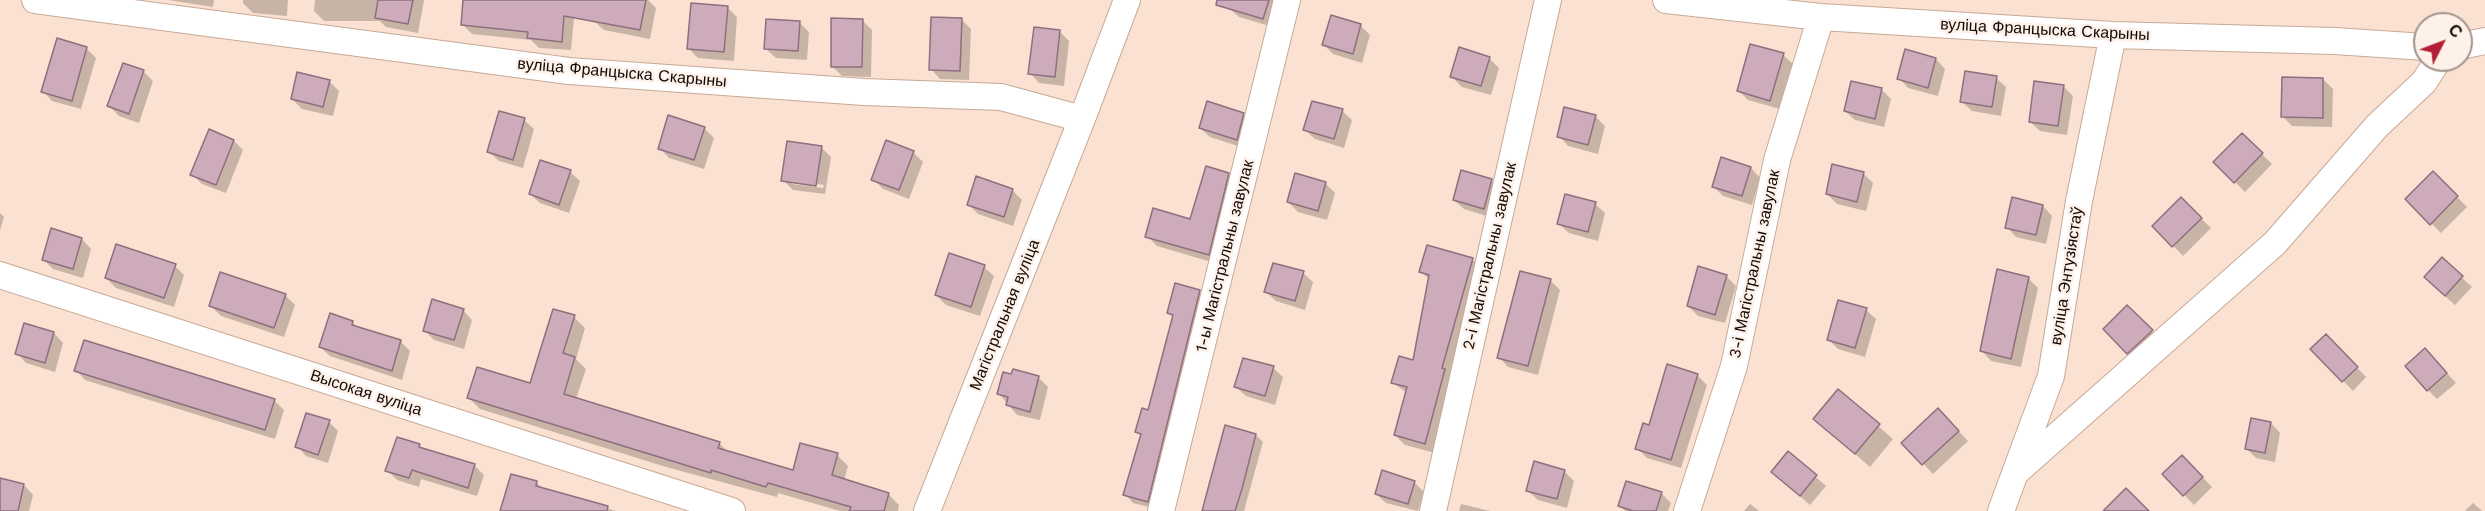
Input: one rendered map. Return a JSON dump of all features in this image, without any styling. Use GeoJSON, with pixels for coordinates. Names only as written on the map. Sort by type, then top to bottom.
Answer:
{"type":"FeatureCollection","features":[{"type":"Feature","properties":{"kind":"street","name":"вуліца Францыска Скарыны"},"geometry":{"type":"LineString","coordinates":[[35,0],[569,71],[864,92],[1001,98],[1082,119]]}},
{"type":"Feature","properties":{"kind":"street"},"geometry":{"type":"LineString","coordinates":[[1082,119],[1127,0]]}},
{"type":"Feature","properties":{"kind":"street","name":"1-ы Магістральны завулак"},"geometry":{"type":"LineString","coordinates":[[1161,511],[1287,0]]}},
{"type":"Feature","properties":{"kind":"street","name":"2-і Магістральны завулак"},"geometry":{"type":"LineString","coordinates":[[1433,511],[1548,0]]}},
{"type":"Feature","properties":{"kind":"street","name":"вуліца Францыска Скарыны"},"geometry":{"type":"LineString","coordinates":[[1666,0],[1821,17],[2113,35],[2335,41],[2413,46]]}},
{"type":"Feature","properties":{"kind":"street","name":"3-і Магістральны завулак"},"geometry":{"type":"LineString","coordinates":[[1687,511],[1734,366],[1777,160],[1821,17]]}},
{"type":"Feature","properties":{"kind":"street","name":"вуліца Энтузіястаў"},"geometry":{"type":"LineString","coordinates":[[2001,511],[2050,376],[2079,201],[2113,35]]}},
{"type":"Feature","properties":{"kind":"street"},"geometry":{"type":"LineString","coordinates":[[2015,473],[2275,243],[2377,126],[2424,82],[2430,72]]}},
{"type":"Feature","properties":{"kind":"street","name":"Магістральная вуліца"},"geometry":{"type":"LineString","coordinates":[[927,511],[1082,119]]}},
{"type":"Feature","properties":{"kind":"street","name":"Высокая вуліца"},"geometry":{"type":"LineString","coordinates":[[0,275],[732,511]]}},
{"type":"Feature","properties":{"kind":"building"},"geometry":{"type":"Polygon","coordinates":[[[378,0],[413,0],[408,24],[375,18],[378,0]]]}},
{"type":"Feature","properties":{"kind":"building"},"geometry":{"type":"Polygon","coordinates":[[[463,0],[646,0],[640,30],[564,16],[562,42],[527,38],[528,32],[461,25],[463,0]]]}},
{"type":"Feature","properties":{"kind":"building"},"geometry":{"type":"Polygon","coordinates":[[[1217,0],[1269,0],[1263,19],[1216,5],[1217,0]]]}},
{"type":"Feature","properties":{"kind":"building"},"geometry":{"type":"Polygon","coordinates":[[[691,3],[728,6],[724,52],[687,49],[691,3]]]}},
{"type":"Feature","properties":{"kind":"building"},"geometry":{"type":"Polygon","coordinates":[[[1331,15],[1361,24],[1353,54],[1322,45],[1331,15]]]}},
{"type":"Feature","properties":{"kind":"building"},"geometry":{"type":"Polygon","coordinates":[[[931,17],[962,18],[960,71],[929,70],[931,17]]]}},
{"type":"Feature","properties":{"kind":"building"},"geometry":{"type":"Polygon","coordinates":[[[831,18],[863,19],[862,67],[831,67],[831,18]]]}},
{"type":"Feature","properties":{"kind":"building"},"geometry":{"type":"Polygon","coordinates":[[[766,19],[800,21],[798,51],[764,49],[766,19]]]}},
{"type":"Feature","properties":{"kind":"building"},"geometry":{"type":"Polygon","coordinates":[[[1034,27],[1060,30],[1055,77],[1028,74],[1034,27]]]}},
{"type":"Feature","properties":{"kind":"building"},"geometry":{"type":"Polygon","coordinates":[[[57,38],[87,47],[72,101],[41,92],[57,38]]]}},
{"type":"Feature","properties":{"kind":"building"},"geometry":{"type":"Polygon","coordinates":[[[1750,44],[1784,53],[1770,101],[1737,91],[1750,44]]]}},
{"type":"Feature","properties":{"kind":"building"},"geometry":{"type":"Polygon","coordinates":[[[1459,47],[1490,57],[1481,86],[1450,77],[1459,47]]]}},
{"type":"Feature","properties":{"kind":"building"},"geometry":{"type":"Polygon","coordinates":[[[1905,49],[1936,58],[1928,88],[1897,79],[1905,49]]]}},
{"type":"Feature","properties":{"kind":"building"},"geometry":{"type":"Polygon","coordinates":[[[123,63],[144,70],[129,114],[107,106],[123,63]]]}},
{"type":"Feature","properties":{"kind":"building"},"geometry":{"type":"Polygon","coordinates":[[[1965,71],[1997,76],[1992,107],[1960,102],[1965,71]]]}},
{"type":"Feature","properties":{"kind":"building"},"geometry":{"type":"Polygon","coordinates":[[[297,72],[330,80],[323,107],[291,99],[297,72]]]}},
{"type":"Feature","properties":{"kind":"building"},"geometry":{"type":"Polygon","coordinates":[[[2282,77],[2323,78],[2323,118],[2281,117],[2282,77]]]}},
{"type":"Feature","properties":{"kind":"building"},"geometry":{"type":"Polygon","coordinates":[[[1851,81],[1882,88],[1875,119],[1844,111],[1851,81]]]}},
{"type":"Feature","properties":{"kind":"building"},"geometry":{"type":"Polygon","coordinates":[[[2034,81],[2064,85],[2058,126],[2029,122],[2034,81]]]}},
{"type":"Feature","properties":{"kind":"building"},"geometry":{"type":"Polygon","coordinates":[[[1207,101],[1244,113],[1237,140],[1199,128],[1207,101]]]}},
{"type":"Feature","properties":{"kind":"building"},"geometry":{"type":"Polygon","coordinates":[[[1312,101],[1343,109],[1334,139],[1303,130],[1312,101]]]}},
{"type":"Feature","properties":{"kind":"building"},"geometry":{"type":"Polygon","coordinates":[[[1564,107],[1596,115],[1588,145],[1557,137],[1564,107]]]}},
{"type":"Feature","properties":{"kind":"building"},"geometry":{"type":"Polygon","coordinates":[[[499,111],[525,118],[513,160],[487,152],[499,111]]]}},
{"type":"Feature","properties":{"kind":"building"},"geometry":{"type":"Polygon","coordinates":[[[668,115],[705,127],[694,160],[658,149],[668,115]]]}},
{"type":"Feature","properties":{"kind":"building"},"geometry":{"type":"Polygon","coordinates":[[[209,129],[234,140],[216,185],[190,175],[209,129]]]}},
{"type":"Feature","properties":{"kind":"building"},"geometry":{"type":"Polygon","coordinates":[[[2242,133],[2263,153],[2234,183],[2213,162],[2242,133]]]}},
{"type":"Feature","properties":{"kind":"building"},"geometry":{"type":"Polygon","coordinates":[[[886,140],[914,151],[899,190],[871,180],[886,140]]]}},
{"type":"Feature","properties":{"kind":"building"},"geometry":{"type":"Polygon","coordinates":[[[787,141],[822,146],[816,186],[781,181],[787,141]]]}},
{"type":"Feature","properties":{"kind":"building"},"geometry":{"type":"Polygon","coordinates":[[[1721,157],[1751,167],[1742,196],[1712,187],[1721,157]]]}},
{"type":"Feature","properties":{"kind":"building"},"geometry":{"type":"Polygon","coordinates":[[[540,160],[571,170],[559,205],[529,194],[540,160]]]}},
{"type":"Feature","properties":{"kind":"building"},"geometry":{"type":"Polygon","coordinates":[[[1832,164],[1864,172],[1857,202],[1826,194],[1832,164]]]}},
{"type":"Feature","properties":{"kind":"building"},"geometry":{"type":"Polygon","coordinates":[[[1206,166],[1229,173],[1209,255],[1145,237],[1153,208],[1190,219],[1206,166]]]}},
{"type":"Feature","properties":{"kind":"building"},"geometry":{"type":"Polygon","coordinates":[[[1461,170],[1492,179],[1484,209],[1453,200],[1461,170]]]}},
{"type":"Feature","properties":{"kind":"building"},"geometry":{"type":"Polygon","coordinates":[[[2433,171],[2458,196],[2430,225],[2405,199],[2433,171]]]}},
{"type":"Feature","properties":{"kind":"building"},"geometry":{"type":"Polygon","coordinates":[[[1295,173],[1326,182],[1318,211],[1287,202],[1295,173]]]}},
{"type":"Feature","properties":{"kind":"building"},"geometry":{"type":"Polygon","coordinates":[[[976,176],[1013,189],[1004,217],[967,205],[976,176]]]}},
{"type":"Feature","properties":{"kind":"building"},"geometry":{"type":"Polygon","coordinates":[[[1565,194],[1596,202],[1588,232],[1557,224],[1565,194]]]}},
{"type":"Feature","properties":{"kind":"building"},"geometry":{"type":"Polygon","coordinates":[[[2012,197],[2043,205],[2036,235],[2005,228],[2012,197]]]}},
{"type":"Feature","properties":{"kind":"building"},"geometry":{"type":"Polygon","coordinates":[[[2181,197],[2202,218],[2172,247],[2152,226],[2181,197]]]}},
{"type":"Feature","properties":{"kind":"building"},"geometry":{"type":"Polygon","coordinates":[[[51,228],[82,238],[73,269],[42,260],[51,228]]]}},
{"type":"Feature","properties":{"kind":"building"},"geometry":{"type":"Polygon","coordinates":[[[116,244],[176,264],[164,298],[105,278],[116,244]]]}},
{"type":"Feature","properties":{"kind":"building"},"geometry":{"type":"Polygon","coordinates":[[[1427,245],[1473,258],[1442,368],[1445,369],[1425,444],[1394,435],[1407,387],[1391,383],[1399,356],[1413,360],[1429,275],[1419,272],[1427,245]]]}},
{"type":"Feature","properties":{"kind":"building"},"geometry":{"type":"Polygon","coordinates":[[[949,253],[985,265],[971,307],[935,295],[949,253]]]}},
{"type":"Feature","properties":{"kind":"building"},"geometry":{"type":"Polygon","coordinates":[[[2442,257],[2463,276],[2445,296],[2424,277],[2442,257]]]}},
{"type":"Feature","properties":{"kind":"building"},"geometry":{"type":"Polygon","coordinates":[[[1273,263],[1304,271],[1295,301],[1264,292],[1273,263]]]}},
{"type":"Feature","properties":{"kind":"building"},"geometry":{"type":"Polygon","coordinates":[[[1698,266],[1727,275],[1715,315],[1687,306],[1698,266]]]}},
{"type":"Feature","properties":{"kind":"building"},"geometry":{"type":"Polygon","coordinates":[[[1997,269],[2029,277],[2011,359],[1980,351],[1997,269]]]}},
{"type":"Feature","properties":{"kind":"building"},"geometry":{"type":"Polygon","coordinates":[[[1520,271],[1551,279],[1528,366],[1497,358],[1520,271]]]}},
{"type":"Feature","properties":{"kind":"building"},"geometry":{"type":"Polygon","coordinates":[[[220,272],[286,294],[274,328],[209,306],[220,272]]]}},
{"type":"Feature","properties":{"kind":"building"},"geometry":{"type":"Polygon","coordinates":[[[1175,283],[1200,290],[1148,502],[1123,495],[1141,434],[1135,432],[1142,408],[1148,410],[1173,315],[1167,313],[1175,283]]]}},
{"type":"Feature","properties":{"kind":"building"},"geometry":{"type":"Polygon","coordinates":[[[432,299],[464,309],[454,340],[423,331],[432,299]]]}},
{"type":"Feature","properties":{"kind":"building"},"geometry":{"type":"Polygon","coordinates":[[[1838,300],[1867,308],[1855,348],[1827,340],[1838,300]]]}},
{"type":"Feature","properties":{"kind":"building"},"geometry":{"type":"Polygon","coordinates":[[[2127,305],[2153,330],[2127,354],[2103,329],[2127,305]]]}},
{"type":"Feature","properties":{"kind":"building"},"geometry":{"type":"Polygon","coordinates":[[[553,309],[575,315],[563,353],[575,357],[564,394],[720,442],[718,448],[793,470],[800,443],[838,453],[832,475],[889,493],[884,511],[849,511],[851,507],[768,483],[766,487],[711,470],[711,473],[467,398],[477,367],[530,383],[553,309]]]}},
{"type":"Feature","properties":{"kind":"building"},"geometry":{"type":"Polygon","coordinates":[[[330,313],[353,321],[352,325],[401,340],[392,371],[319,347],[330,313]]]}},
{"type":"Feature","properties":{"kind":"building"},"geometry":{"type":"Polygon","coordinates":[[[24,323],[54,332],[45,363],[15,354],[24,323]]]}},
{"type":"Feature","properties":{"kind":"building"},"geometry":{"type":"Polygon","coordinates":[[[2326,334],[2358,367],[2342,382],[2310,349],[2326,334]]]}},
{"type":"Feature","properties":{"kind":"building"},"geometry":{"type":"Polygon","coordinates":[[[84,340],[275,399],[265,430],[74,371],[84,340]]]}},
{"type":"Feature","properties":{"kind":"building"},"geometry":{"type":"Polygon","coordinates":[[[2425,348],[2447,373],[2427,391],[2405,366],[2425,348]]]}},
{"type":"Feature","properties":{"kind":"building"},"geometry":{"type":"Polygon","coordinates":[[[1243,358],[1274,366],[1265,396],[1234,387],[1243,358]]]}},
{"type":"Feature","properties":{"kind":"building"},"geometry":{"type":"Polygon","coordinates":[[[1667,364],[1698,374],[1671,460],[1635,449],[1643,423],[1649,425],[1667,364]]]}},
{"type":"Feature","properties":{"kind":"building"},"geometry":{"type":"Polygon","coordinates":[[[1013,369],[1039,376],[1030,412],[1006,405],[1008,397],[997,394],[1003,372],[1011,374],[1013,369]]]}},
{"type":"Feature","properties":{"kind":"building"},"geometry":{"type":"Polygon","coordinates":[[[1838,389],[1880,424],[1855,454],[1813,419],[1838,389]]]}},
{"type":"Feature","properties":{"kind":"building"},"geometry":{"type":"Polygon","coordinates":[[[1938,408],[1959,431],[1922,465],[1901,443],[1938,408]]]}},
{"type":"Feature","properties":{"kind":"building"},"geometry":{"type":"Polygon","coordinates":[[[306,413],[330,420],[318,455],[295,447],[306,413]]]}},
{"type":"Feature","properties":{"kind":"building"},"geometry":{"type":"Polygon","coordinates":[[[2251,418],[2271,422],[2265,453],[2245,449],[2251,418]]]}},
{"type":"Feature","properties":{"kind":"building"},"geometry":{"type":"Polygon","coordinates":[[[1225,425],[1256,434],[1242,489],[1235,511],[1202,511],[1225,425]]]}},
{"type":"Feature","properties":{"kind":"building"},"geometry":{"type":"Polygon","coordinates":[[[397,437],[420,444],[419,447],[475,464],[468,488],[412,470],[409,478],[385,471],[397,437]]]}},
{"type":"Feature","properties":{"kind":"building"},"geometry":{"type":"Polygon","coordinates":[[[1788,451],[1817,475],[1800,496],[1771,472],[1788,451]]]}},
{"type":"Feature","properties":{"kind":"building"},"geometry":{"type":"Polygon","coordinates":[[[2182,455],[2203,477],[2183,496],[2162,474],[2182,455]]]}},
{"type":"Feature","properties":{"kind":"building"},"geometry":{"type":"Polygon","coordinates":[[[1534,461],[1565,470],[1557,499],[1526,491],[1534,461]]]}},
{"type":"Feature","properties":{"kind":"building"},"geometry":{"type":"Polygon","coordinates":[[[1382,470],[1415,481],[1408,504],[1375,494],[1382,470]]]}},
{"type":"Feature","properties":{"kind":"building"},"geometry":{"type":"Polygon","coordinates":[[[511,474],[537,481],[536,486],[608,506],[607,511],[500,511],[511,474]]]}},
{"type":"Feature","properties":{"kind":"building"},"geometry":{"type":"Polygon","coordinates":[[[0,478],[24,484],[18,511],[0,511],[0,478]]]}},
{"type":"Feature","properties":{"kind":"building"},"geometry":{"type":"Polygon","coordinates":[[[1626,481],[1662,492],[1656,511],[1633,511],[1618,506],[1626,481]]]}},
{"type":"Feature","properties":{"kind":"building"},"geometry":{"type":"Polygon","coordinates":[[[2126,488],[2149,511],[2103,511],[2126,488]]]}}]}
